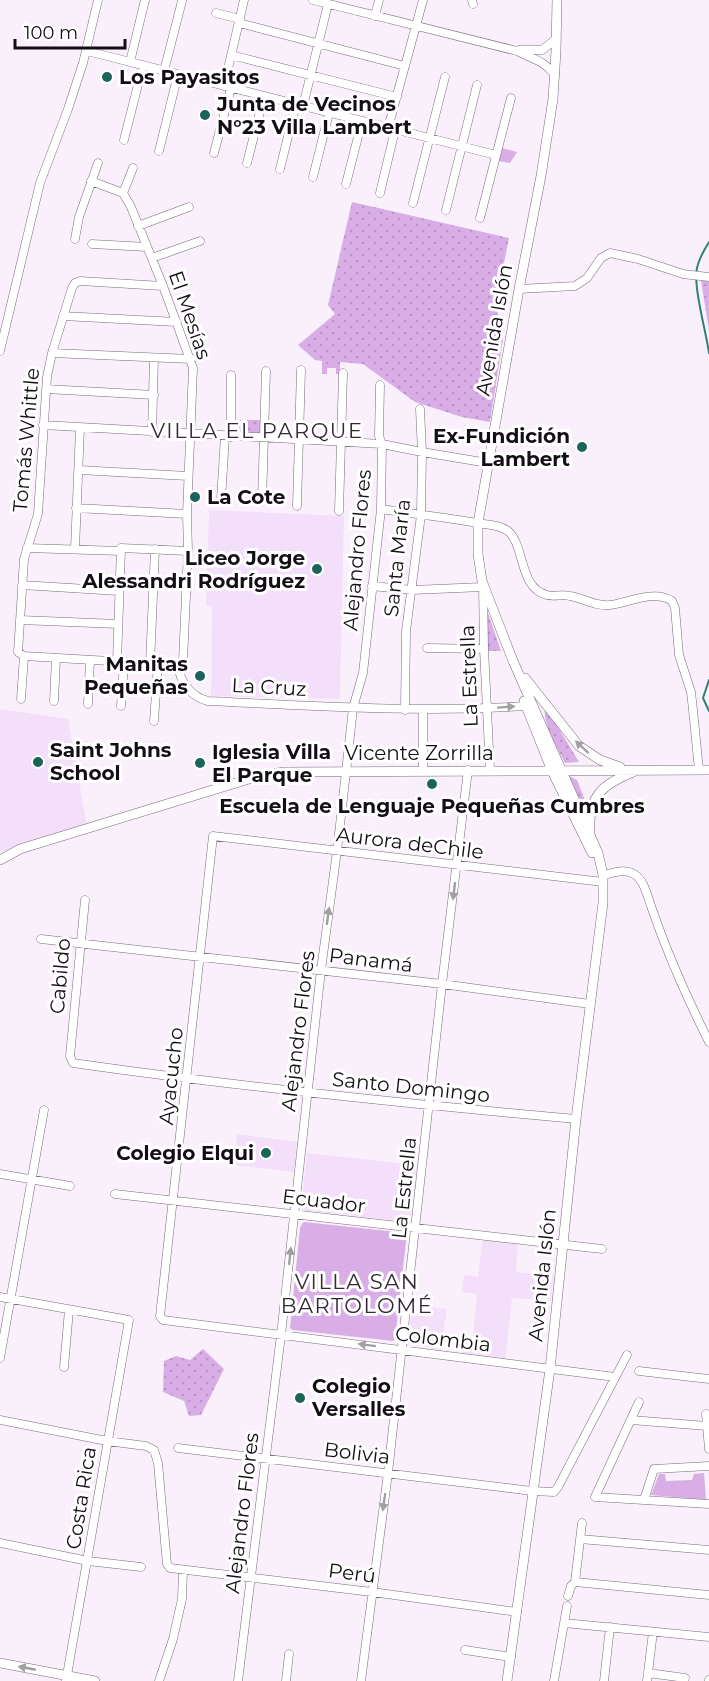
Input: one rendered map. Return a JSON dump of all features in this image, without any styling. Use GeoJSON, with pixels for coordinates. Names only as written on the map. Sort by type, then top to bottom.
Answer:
{"type":"FeatureCollection","features":[{"type":"Feature","properties":{"kind":"main road","name":"Avenida Islón"},"geometry":{"type":"LineString","coordinates":[[556,0],[553,99],[478,523],[478,554],[482,584],[528,703],[602,877]]}},
{"type":"Feature","properties":{"kind":"main road"},"geometry":{"type":"LineString","coordinates":[[513,661],[579,746],[607,763],[637,770]]}},
{"type":"Feature","properties":{"kind":"main road"},"geometry":{"type":"LineString","coordinates":[[591,836],[590,811],[600,791],[616,779],[637,770]]}},
{"type":"Feature","properties":{"kind":"main road","name":"Vicente Zorrilla"},"geometry":{"type":"LineString","coordinates":[[0,860],[20,849],[255,777],[297,771],[704,770]]}},
{"type":"Feature","properties":{"kind":"main road","name":"Avenida Islón"},"geometry":{"type":"LineString","coordinates":[[507,1681],[550,1370],[576,1119],[603,903],[598,854],[591,836],[556,771]]}},
{"type":"Feature","properties":{"kind":"main road"},"geometry":{"type":"LineString","coordinates":[[0,1663],[66,1678],[95,1681]]}},
{"type":"Feature","properties":{"kind":"street"},"geometry":{"type":"LineString","coordinates":[[0,351],[40,183],[87,51],[98,0]]}},
{"type":"Feature","properties":{"kind":"street"},"geometry":{"type":"LineString","coordinates":[[130,62],[145,0]]}},
{"type":"Feature","properties":{"kind":"street"},"geometry":{"type":"LineString","coordinates":[[214,153],[231,55],[244,0]]}},
{"type":"Feature","properties":{"kind":"street"},"geometry":{"type":"LineString","coordinates":[[315,0],[328,4],[347,4],[375,16],[517,51],[541,61],[555,75]]}},
{"type":"Feature","properties":{"kind":"street"},"geometry":{"type":"LineString","coordinates":[[375,16],[379,0]]}},
{"type":"Feature","properties":{"kind":"street"},"geometry":{"type":"LineString","coordinates":[[380,193],[397,97],[423,0]]}},
{"type":"Feature","properties":{"kind":"street"},"geometry":{"type":"LineString","coordinates":[[164,71],[182,1]]}},
{"type":"Feature","properties":{"kind":"street"},"geometry":{"type":"LineString","coordinates":[[280,169],[299,105],[311,75],[328,4]]}},
{"type":"Feature","properties":{"kind":"street"},"geometry":{"type":"LineString","coordinates":[[216,13],[318,44],[405,66]]}},
{"type":"Feature","properties":{"kind":"street"},"geometry":{"type":"LineString","coordinates":[[517,51],[542,50],[556,39]]}},
{"type":"Feature","properties":{"kind":"street"},"geometry":{"type":"LineString","coordinates":[[87,51],[496,155]]}},
{"type":"Feature","properties":{"kind":"street"},"geometry":{"type":"LineString","coordinates":[[231,55],[397,97]]}},
{"type":"Feature","properties":{"kind":"street"},"geometry":{"type":"LineString","coordinates":[[124,140],[143,65]]}},
{"type":"Feature","properties":{"kind":"street"},"geometry":{"type":"LineString","coordinates":[[159,151],[178,74]]}},
{"type":"Feature","properties":{"kind":"street"},"geometry":{"type":"LineString","coordinates":[[413,203],[445,77]]}},
{"type":"Feature","properties":{"kind":"street"},"geometry":{"type":"LineString","coordinates":[[446,210],[477,85]]}},
{"type":"Feature","properties":{"kind":"street"},"geometry":{"type":"LineString","coordinates":[[247,163],[264,96]]}},
{"type":"Feature","properties":{"kind":"street"},"geometry":{"type":"LineString","coordinates":[[480,218],[511,98]]}},
{"type":"Feature","properties":{"kind":"street"},"geometry":{"type":"LineString","coordinates":[[312,177],[329,112]]}},
{"type":"Feature","properties":{"kind":"street"},"geometry":{"type":"LineString","coordinates":[[346,184],[362,121]]}},
{"type":"Feature","properties":{"kind":"street"},"geometry":{"type":"LineString","coordinates":[[75,239],[79,216],[98,163]]}},
{"type":"Feature","properties":{"kind":"street"},"geometry":{"type":"LineString","coordinates":[[91,181],[123,193],[133,168]]}},
{"type":"Feature","properties":{"kind":"street","name":"El Mesías"},"geometry":{"type":"LineString","coordinates":[[123,193],[152,258],[193,368],[183,661],[178,665]]}},
{"type":"Feature","properties":{"kind":"street"},"geometry":{"type":"LineString","coordinates":[[138,226],[189,207]]}},
{"type":"Feature","properties":{"kind":"street"},"geometry":{"type":"LineString","coordinates":[[152,258],[200,241]]}},
{"type":"Feature","properties":{"kind":"street"},"geometry":{"type":"LineString","coordinates":[[92,244],[147,247]]}},
{"type":"Feature","properties":{"kind":"street"},"geometry":{"type":"LineString","coordinates":[[519,289],[574,286],[587,278],[601,258],[610,253],[696,277],[709,278]]}},
{"type":"Feature","properties":{"kind":"street","name":"Tomás Whittle"},"geometry":{"type":"LineString","coordinates":[[24,656],[18,652],[24,559],[38,514],[46,389],[52,352],[72,288],[80,281],[163,286]]}},
{"type":"Feature","properties":{"kind":"street"},"geometry":{"type":"LineString","coordinates":[[63,316],[177,322]]}},
{"type":"Feature","properties":{"kind":"street"},"geometry":{"type":"LineString","coordinates":[[52,352],[191,359]]}},
{"type":"Feature","properties":{"kind":"street"},"geometry":{"type":"LineString","coordinates":[[152,432],[154,358]]}},
{"type":"Feature","properties":{"kind":"street"},"geometry":{"type":"LineString","coordinates":[[297,506],[301,370]]}},
{"type":"Feature","properties":{"kind":"street"},"geometry":{"type":"LineString","coordinates":[[262,501],[266,438],[266,371]]}},
{"type":"Feature","properties":{"kind":"street"},"geometry":{"type":"LineString","coordinates":[[339,511],[343,373]]}},
{"type":"Feature","properties":{"kind":"street"},"geometry":{"type":"LineString","coordinates":[[222,500],[231,375]]}},
{"type":"Feature","properties":{"kind":"street","name":"Alejandro Flores"},"geometry":{"type":"LineString","coordinates":[[238,1681],[281,1335],[321,970],[353,708],[363,673],[381,509],[380,385]]}},
{"type":"Feature","properties":{"kind":"street"},"geometry":{"type":"LineString","coordinates":[[46,389],[154,395]]}},
{"type":"Feature","properties":{"kind":"street","name":"Santa María"},"geometry":{"type":"LineString","coordinates":[[405,710],[406,631],[421,515],[420,409]]}},
{"type":"Feature","properties":{"kind":"street"},"geometry":{"type":"LineString","coordinates":[[43,425],[382,444],[488,463]]}},
{"type":"Feature","properties":{"kind":"street"},"geometry":{"type":"LineString","coordinates":[[75,549],[80,428]]}},
{"type":"Feature","properties":{"kind":"street"},"geometry":{"type":"LineString","coordinates":[[79,470],[188,476]]}},
{"type":"Feature","properties":{"kind":"street"},"geometry":{"type":"LineString","coordinates":[[76,508],[187,514]]}},
{"type":"Feature","properties":{"kind":"street"},"geometry":{"type":"LineString","coordinates":[[381,509],[478,523],[499,527],[510,532],[527,577],[536,589],[545,595],[569,596],[606,606],[647,597],[664,597],[672,601],[675,608],[680,655],[691,692],[704,770]]}},
{"type":"Feature","properties":{"kind":"street"},"geometry":{"type":"LineString","coordinates":[[27,548],[188,551]]}},
{"type":"Feature","properties":{"kind":"street"},"geometry":{"type":"LineString","coordinates":[[154,549],[154,721]]}},
{"type":"Feature","properties":{"kind":"street"},"geometry":{"type":"LineString","coordinates":[[121,550],[118,624],[121,706]]}},
{"type":"Feature","properties":{"kind":"street"},"geometry":{"type":"LineString","coordinates":[[372,586],[412,590],[482,584]]}},
{"type":"Feature","properties":{"kind":"street","name":"La Estrella"},"geometry":{"type":"LineString","coordinates":[[482,584],[490,771]]}},
{"type":"Feature","properties":{"kind":"street"},"geometry":{"type":"LineString","coordinates":[[22,585],[119,591]]}},
{"type":"Feature","properties":{"kind":"street"},"geometry":{"type":"LineString","coordinates":[[20,620],[118,624]]}},
{"type":"Feature","properties":{"kind":"street"},"geometry":{"type":"LineString","coordinates":[[427,648],[484,650]]}},
{"type":"Feature","properties":{"kind":"street"},"geometry":{"type":"LineString","coordinates":[[21,699],[24,656],[178,665]]}},
{"type":"Feature","properties":{"kind":"street"},"geometry":{"type":"LineString","coordinates":[[54,701],[56,658]]}},
{"type":"Feature","properties":{"kind":"street"},"geometry":{"type":"LineString","coordinates":[[88,704],[90,660]]}},
{"type":"Feature","properties":{"kind":"street","name":"La Cruz"},"geometry":{"type":"LineString","coordinates":[[178,665],[179,676],[186,688],[200,699],[208,701],[405,710],[486,709],[528,703]]}},
{"type":"Feature","properties":{"kind":"street"},"geometry":{"type":"LineString","coordinates":[[423,710],[423,771]]}},
{"type":"Feature","properties":{"kind":"street","name":"La Estrella"},"geometry":{"type":"LineString","coordinates":[[361,1681],[388,1473],[468,770]]}},
{"type":"Feature","properties":{"kind":"street","name":"Aurora deChile"},"geometry":{"type":"LineString","coordinates":[[213,836],[458,865],[602,877],[626,870],[636,875],[643,885],[669,954],[709,1042]]}},
{"type":"Feature","properties":{"kind":"street","name":"Ayacucho"},"geometry":{"type":"LineString","coordinates":[[161,1319],[213,836]]}},
{"type":"Feature","properties":{"kind":"street","name":"Cabildo"},"geometry":{"type":"LineString","coordinates":[[70,1056],[85,900]]}},
{"type":"Feature","properties":{"kind":"street","name":"Panamá"},"geometry":{"type":"LineString","coordinates":[[41,939],[442,984],[590,1004]]}},
{"type":"Feature","properties":{"kind":"street","name":"Santo Domingo"},"geometry":{"type":"LineString","coordinates":[[70,1056],[73,1063],[187,1079],[429,1106],[576,1119]]}},
{"type":"Feature","properties":{"kind":"street"},"geometry":{"type":"LineString","coordinates":[[0,1358],[44,1110]]}},
{"type":"Feature","properties":{"kind":"street"},"geometry":{"type":"LineString","coordinates":[[0,1174],[70,1186]]}},
{"type":"Feature","properties":{"kind":"street","name":"Ecuador"},"geometry":{"type":"LineString","coordinates":[[115,1194],[602,1249]]}},
{"type":"Feature","properties":{"kind":"street"},"geometry":{"type":"LineString","coordinates":[[0,1297],[69,1310],[64,1367]]}},
{"type":"Feature","properties":{"kind":"street","name":"Costa Rica"},"geometry":{"type":"LineString","coordinates":[[66,1678],[129,1320],[69,1310]]}},
{"type":"Feature","properties":{"kind":"street","name":"Colombia"},"geometry":{"type":"LineString","coordinates":[[161,1319],[615,1377]]}},
{"type":"Feature","properties":{"kind":"street"},"geometry":{"type":"LineString","coordinates":[[615,1377],[627,1355]]}},
{"type":"Feature","properties":{"kind":"street"},"geometry":{"type":"LineString","coordinates":[[639,1371],[709,1380]]}},
{"type":"Feature","properties":{"kind":"street","name":"Bolivia"},"geometry":{"type":"LineString","coordinates":[[178,1448],[554,1492],[615,1377]]}},
{"type":"Feature","properties":{"kind":"street"},"geometry":{"type":"LineString","coordinates":[[639,1402],[595,1497],[709,1504]]}},
{"type":"Feature","properties":{"kind":"street"},"geometry":{"type":"LineString","coordinates":[[706,1414],[709,1449]]}},
{"type":"Feature","properties":{"kind":"street"},"geometry":{"type":"LineString","coordinates":[[0,1420],[107,1441],[146,1446],[154,1450],[158,1463],[167,1564],[171,1569],[183,1570],[182,1599],[173,1639],[159,1681]]}},
{"type":"Feature","properties":{"kind":"street"},"geometry":{"type":"LineString","coordinates":[[631,1420],[707,1426]]}},
{"type":"Feature","properties":{"kind":"street"},"geometry":{"type":"LineString","coordinates":[[644,1500],[654,1469],[709,1466]]}},
{"type":"Feature","properties":{"kind":"street"},"geometry":{"type":"LineString","coordinates":[[568,1596],[575,1582],[582,1523]]}},
{"type":"Feature","properties":{"kind":"street"},"geometry":{"type":"LineString","coordinates":[[580,1539],[709,1550]]}},
{"type":"Feature","properties":{"kind":"street"},"geometry":{"type":"LineString","coordinates":[[0,1543],[88,1561],[141,1567]]}},
{"type":"Feature","properties":{"kind":"street","name":"Perú"},"geometry":{"type":"LineString","coordinates":[[183,1570],[518,1612]]}},
{"type":"Feature","properties":{"kind":"street"},"geometry":{"type":"LineString","coordinates":[[575,1582],[709,1595]]}},
{"type":"Feature","properties":{"kind":"street"},"geometry":{"type":"LineString","coordinates":[[554,1681],[567,1605]]}},
{"type":"Feature","properties":{"kind":"street"},"geometry":{"type":"LineString","coordinates":[[564,1623],[709,1637]]}},
{"type":"Feature","properties":{"kind":"street"},"geometry":{"type":"LineString","coordinates":[[604,1681],[610,1627]]}},
{"type":"Feature","properties":{"kind":"street"},"geometry":{"type":"LineString","coordinates":[[653,1632],[647,1677],[685,1678]]}},
{"type":"Feature","properties":{"kind":"street"},"geometry":{"type":"LineString","coordinates":[[465,1650],[511,1657]]}},
{"type":"Feature","properties":{"kind":"street"},"geometry":{"type":"LineString","coordinates":[[286,1681],[289,1654]]}},
{"type":"Feature","properties":{"kind":"shaded area"},"geometry":{"type":"Polygon","coordinates":[[[502,148],[517,152],[510,163],[498,161],[502,148]]]}},
{"type":"Feature","properties":{"kind":"shaded area"},"geometry":{"type":"Polygon","coordinates":[[[352,202],[509,238],[496,303],[503,339],[490,422],[462,417],[415,402],[363,364],[340,362],[340,374],[336,374],[336,368],[327,368],[327,374],[322,374],[322,361],[315,360],[298,345],[335,314],[328,305],[352,202]]]}},
{"type":"Feature","properties":{"kind":"shaded area"},"geometry":{"type":"Polygon","coordinates":[[[701,281],[709,281],[709,330],[701,281]]]}},
{"type":"Feature","properties":{"kind":"shaded area"},"geometry":{"type":"Polygon","coordinates":[[[231,420],[265,420],[266,438],[231,437],[231,420]]]}},
{"type":"Feature","properties":{"kind":"shaded area","name":"Liceo Jorge Alessandri Rodríguez"},"geometry":{"type":"Polygon","coordinates":[[[209,510],[344,516],[340,699],[211,696],[212,607],[206,605],[209,510]]]}},
{"type":"Feature","properties":{"kind":"shaded area"},"geometry":{"type":"Polygon","coordinates":[[[487,610],[501,651],[487,651],[487,610]]]}},
{"type":"Feature","properties":{"kind":"shaded area","name":"Saint Johns School"},"geometry":{"type":"Polygon","coordinates":[[[0,709],[68,719],[87,826],[0,852],[0,709]]]}},
{"type":"Feature","properties":{"kind":"shaded area"},"geometry":{"type":"Polygon","coordinates":[[[545,710],[579,762],[565,763],[549,730],[545,710]]]}},
{"type":"Feature","properties":{"kind":"shaded area"},"geometry":{"type":"Polygon","coordinates":[[[567,775],[577,780],[588,814],[567,775]]]}},
{"type":"Feature","properties":{"kind":"shaded area","name":"Colegio Elqui"},"geometry":{"type":"Polygon","coordinates":[[[237,1134],[297,1142],[294,1172],[235,1165],[237,1134]]]}},
{"type":"Feature","properties":{"kind":"shaded area"},"geometry":{"type":"Polygon","coordinates":[[[307,1153],[417,1165],[410,1222],[301,1210],[307,1153]]]}},
{"type":"Feature","properties":{"kind":"shaded area"},"geometry":{"type":"Polygon","coordinates":[[[304,1222],[407,1233],[393,1341],[290,1328],[300,1228],[304,1222]]]}},
{"type":"Feature","properties":{"kind":"shaded area"},"geometry":{"type":"Polygon","coordinates":[[[483,1238],[518,1242],[516,1272],[554,1276],[551,1301],[512,1298],[505,1361],[461,1356],[463,1335],[473,1337],[477,1294],[462,1292],[464,1275],[478,1277],[483,1238]]]}},
{"type":"Feature","properties":{"kind":"shaded area"},"geometry":{"type":"Polygon","coordinates":[[[413,1306],[447,1309],[441,1350],[407,1344],[413,1306]]]}},
{"type":"Feature","properties":{"kind":"shaded area"},"geometry":{"type":"Polygon","coordinates":[[[203,1349],[224,1369],[201,1415],[189,1416],[184,1401],[163,1392],[164,1361],[176,1356],[190,1360],[203,1349]]]}},
{"type":"Feature","properties":{"kind":"shaded area"},"geometry":{"type":"Polygon","coordinates":[[[704,1473],[706,1500],[651,1495],[659,1474],[665,1474],[666,1481],[692,1480],[694,1474],[704,1473]]]}},
{"type":"Feature","properties":{"kind":"waterway"},"geometry":{"type":"LineString","coordinates":[[709,242],[699,261],[696,276],[709,353]]}},
{"type":"Feature","properties":{"kind":"waterway"},"geometry":{"type":"LineString","coordinates":[[709,680],[703,698],[709,711]]}},
{"type":"Feature","properties":{"kind":"place","name":"Los Payasitos"},"geometry":{"type":"Point","coordinates":[107,77]}},
{"type":"Feature","properties":{"kind":"place","name":"Junta de Vecinos N°23 Villa Lambert"},"geometry":{"type":"Point","coordinates":[205,115]}},
{"type":"Feature","properties":{"kind":"place","name":"Ex-Fundición Lambert"},"geometry":{"type":"Point","coordinates":[582,447]}},
{"type":"Feature","properties":{"kind":"place","name":"La Cote"},"geometry":{"type":"Point","coordinates":[195,497]}},
{"type":"Feature","properties":{"kind":"place","name":"Liceo Jorge Alessandri Rodríguez"},"geometry":{"type":"Point","coordinates":[317,569]}},
{"type":"Feature","properties":{"kind":"place","name":"Manitas Pequeñas"},"geometry":{"type":"Point","coordinates":[200,676]}},
{"type":"Feature","properties":{"kind":"place","name":"Saint Johns School"},"geometry":{"type":"Point","coordinates":[38,762]}},
{"type":"Feature","properties":{"kind":"place","name":"Iglesia Villa El Parque"},"geometry":{"type":"Point","coordinates":[200,763]}},
{"type":"Feature","properties":{"kind":"place","name":"Escuela de Lenguaje Pequeñas Cumbres"},"geometry":{"type":"Point","coordinates":[432,784]}},
{"type":"Feature","properties":{"kind":"place","name":"Colegio Elqui"},"geometry":{"type":"Point","coordinates":[266,1153]}},
{"type":"Feature","properties":{"kind":"place","name":"Colegio Versalles"},"geometry":{"type":"Point","coordinates":[300,1398]}},
{"type":"Feature","properties":{"kind":"district","name":"VILLA EL PARQUE"},"geometry":{"type":"Point","coordinates":[257,430]}},
{"type":"Feature","properties":{"kind":"district","name":"VILLA SAN BARTOLOMÉ"},"geometry":{"type":"Point","coordinates":[357,1293]}}]}
